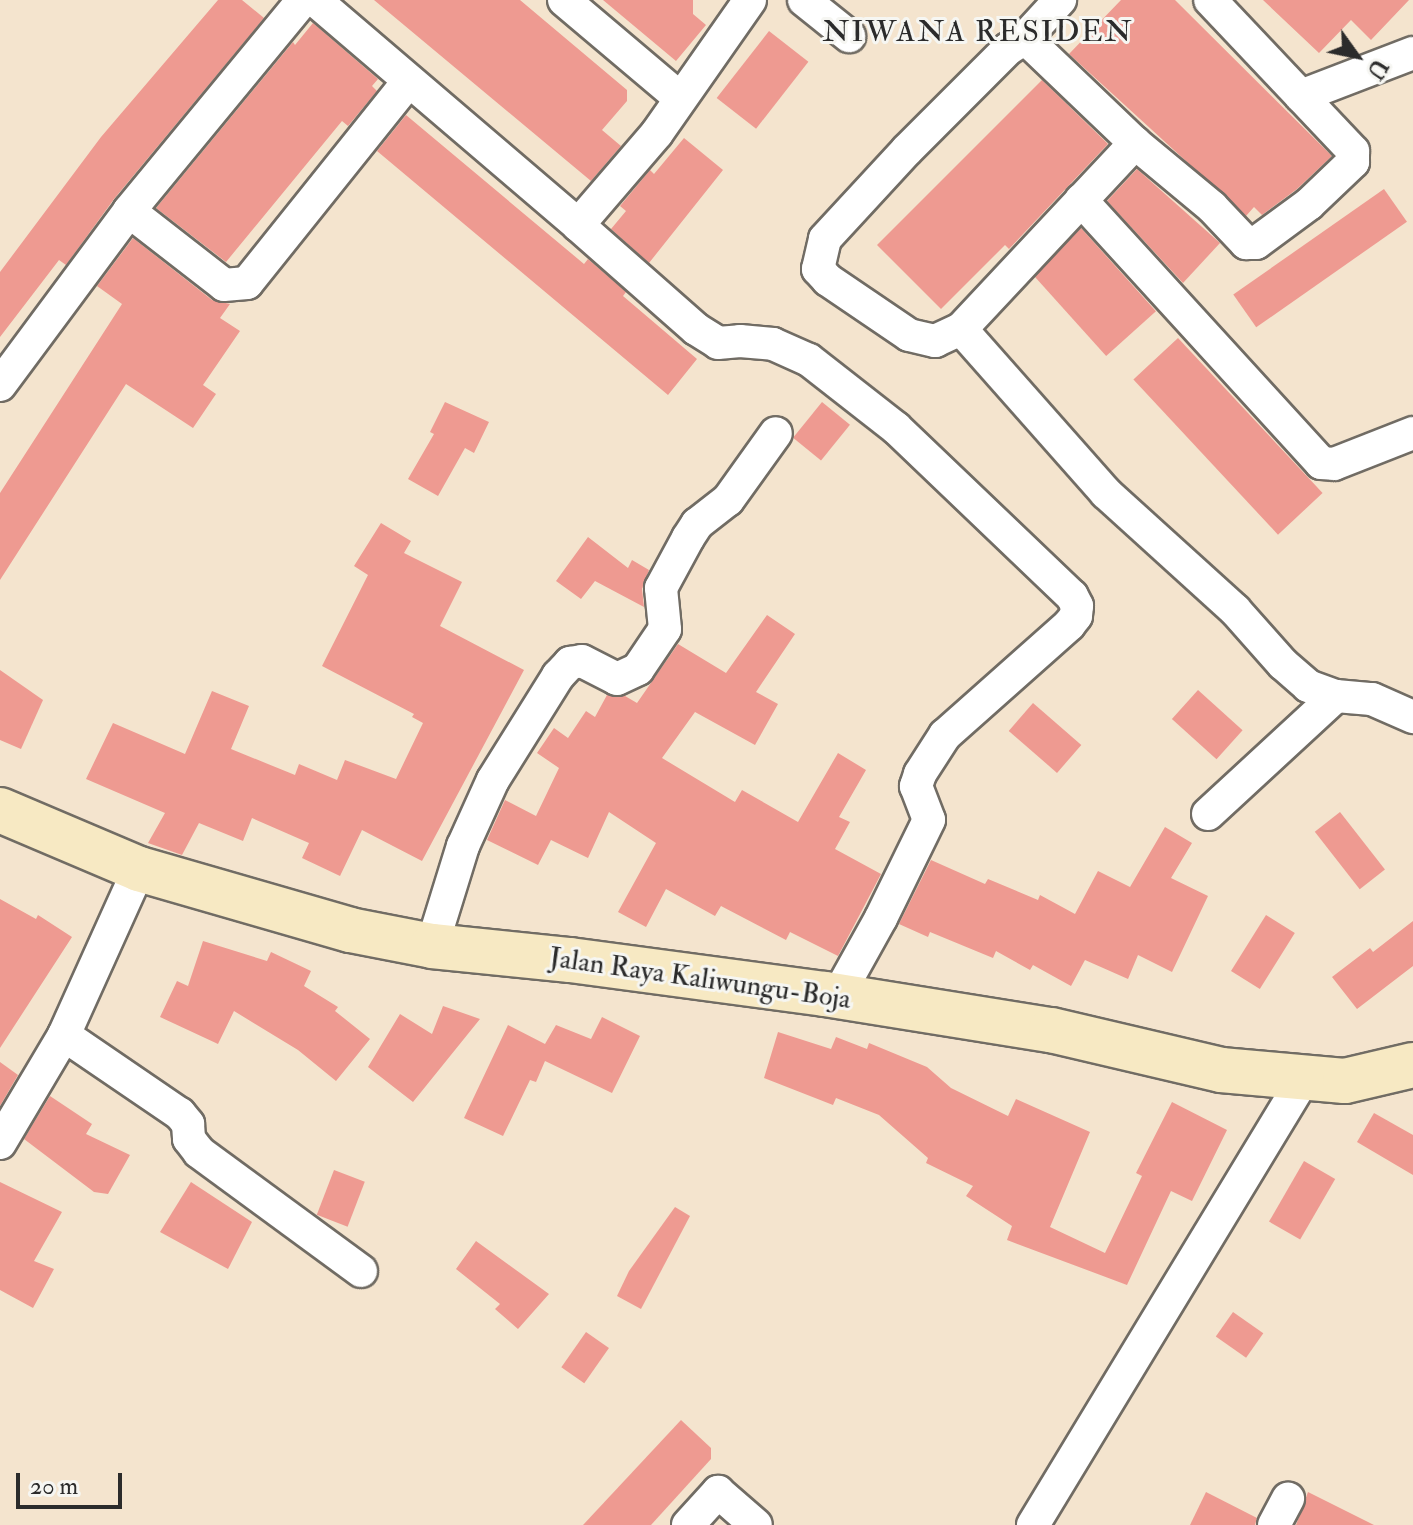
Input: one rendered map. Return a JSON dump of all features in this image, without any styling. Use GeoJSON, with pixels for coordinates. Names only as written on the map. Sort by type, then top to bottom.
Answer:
{"type":"FeatureCollection","features":[{"type":"Feature","properties":{"kind":"main road","name":"Jalan Raya Kaliwungu-Boja"},"geometry":{"type":"LineString","coordinates":[[0,810],[139,869],[350,930],[432,946],[570,960],[1051,1030],[1221,1070],[1345,1081],[1413,1065]]}},
{"type":"Feature","properties":{"kind":"street"},"geometry":{"type":"LineString","coordinates":[[0,385],[129,211],[303,0]]}},
{"type":"Feature","properties":{"kind":"street"},"geometry":{"type":"LineString","coordinates":[[315,0],[696,329],[718,343],[773,344],[809,360],[896,428],[1072,596],[1077,606],[1076,616],[1069,625],[945,735],[920,774],[916,786],[929,820],[837,997]]}},
{"type":"Feature","properties":{"kind":"street"},"geometry":{"type":"LineString","coordinates":[[564,0],[680,98]]}},
{"type":"Feature","properties":{"kind":"street"},"geometry":{"type":"LineString","coordinates":[[578,225],[657,133],[750,0]]}},
{"type":"Feature","properties":{"kind":"street"},"geometry":{"type":"LineString","coordinates":[[804,0],[849,36]]}},
{"type":"Feature","properties":{"kind":"street"},"geometry":{"type":"LineString","coordinates":[[1060,0],[1025,38],[1008,49],[907,150],[825,239],[818,269],[828,280],[909,335],[935,341],[961,329],[1135,143]]}},
{"type":"Feature","properties":{"kind":"street"},"geometry":{"type":"LineString","coordinates":[[1025,38],[1135,143],[1212,207],[1246,243],[1256,243],[1309,204],[1353,162],[1353,151],[1210,0]]}},
{"type":"Feature","properties":{"kind":"street"},"geometry":{"type":"LineString","coordinates":[[1301,96],[1413,53]]}},
{"type":"Feature","properties":{"kind":"street"},"geometry":{"type":"LineString","coordinates":[[129,211],[224,285],[247,283],[409,81]]}},
{"type":"Feature","properties":{"kind":"street"},"geometry":{"type":"LineString","coordinates":[[1081,200],[1321,463],[1334,464],[1413,433]]}},
{"type":"Feature","properties":{"kind":"street"},"geometry":{"type":"LineString","coordinates":[[961,329],[1106,493],[1235,610],[1283,664],[1308,686],[1336,696],[1372,699],[1413,717]]}},
{"type":"Feature","properties":{"kind":"street"},"geometry":{"type":"LineString","coordinates":[[432,946],[463,846],[493,780],[558,676],[570,663],[582,661],[617,679],[638,669],[665,629],[667,616],[661,588],[688,538],[697,524],[728,500],[776,433]]}},
{"type":"Feature","properties":{"kind":"street"},"geometry":{"type":"LineString","coordinates":[[1208,814],[1336,696]]}},
{"type":"Feature","properties":{"kind":"street"},"geometry":{"type":"LineString","coordinates":[[0,1143],[64,1035],[139,869]]}},
{"type":"Feature","properties":{"kind":"street"},"geometry":{"type":"LineString","coordinates":[[64,1035],[180,1114],[188,1124],[189,1139],[199,1152],[361,1271]]}},
{"type":"Feature","properties":{"kind":"street"},"geometry":{"type":"LineString","coordinates":[[1033,1525],[1304,1078]]}},
{"type":"Feature","properties":{"kind":"street"},"geometry":{"type":"LineString","coordinates":[[688,1525],[718,1492],[756,1525]]}},
{"type":"Feature","properties":{"kind":"building"},"geometry":{"type":"Polygon","coordinates":[[[218,0],[242,0],[264,18],[114,199],[66,265],[59,260],[0,337],[0,272],[101,137],[218,0]]]}},
{"type":"Feature","properties":{"kind":"building"},"geometry":{"type":"Polygon","coordinates":[[[374,0],[520,0],[627,90],[627,101],[602,130],[621,146],[591,181],[374,0]]]}},
{"type":"Feature","properties":{"kind":"building"},"geometry":{"type":"Polygon","coordinates":[[[603,0],[693,0],[693,14],[706,25],[676,61],[603,0]]]}},
{"type":"Feature","properties":{"kind":"building"},"geometry":{"type":"Polygon","coordinates":[[[1121,0],[1175,0],[1332,156],[1297,189],[1262,215],[1254,207],[1246,216],[1069,54],[1121,0]]]}},
{"type":"Feature","properties":{"kind":"building"},"geometry":{"type":"Polygon","coordinates":[[[1263,0],[1409,0],[1371,40],[1351,20],[1319,53],[1263,0]]]}},
{"type":"Feature","properties":{"kind":"building"},"geometry":{"type":"Polygon","coordinates":[[[313,23],[378,79],[372,86],[377,91],[348,126],[342,121],[226,262],[156,208],[293,42],[295,45],[313,23]]]}},
{"type":"Feature","properties":{"kind":"building"},"geometry":{"type":"Polygon","coordinates":[[[769,31],[808,62],[756,129],[717,98],[769,31]]]}},
{"type":"Feature","properties":{"kind":"building"},"geometry":{"type":"Polygon","coordinates":[[[1042,80],[1108,144],[1009,249],[1005,245],[941,309],[877,245],[1042,80]]]}},
{"type":"Feature","properties":{"kind":"building"},"geometry":{"type":"Polygon","coordinates":[[[406,115],[584,264],[588,259],[626,292],[623,296],[697,359],[668,395],[377,151],[406,115]]]}},
{"type":"Feature","properties":{"kind":"building"},"geometry":{"type":"Polygon","coordinates":[[[684,138],[723,170],[649,263],[611,229],[626,211],[620,206],[650,170],[654,174],[684,138]]]}},
{"type":"Feature","properties":{"kind":"building"},"geometry":{"type":"Polygon","coordinates":[[[1137,169],[1220,243],[1183,283],[1107,201],[1137,169]]]}},
{"type":"Feature","properties":{"kind":"building"},"geometry":{"type":"Polygon","coordinates":[[[1384,189],[1407,222],[1256,327],[1233,295],[1384,189]]]}},
{"type":"Feature","properties":{"kind":"building"},"geometry":{"type":"Polygon","coordinates":[[[1081,228],[1156,311],[1106,356],[1031,273],[1081,228]]]}},
{"type":"Feature","properties":{"kind":"building"},"geometry":{"type":"Polygon","coordinates":[[[133,238],[212,300],[230,304],[220,318],[240,331],[203,385],[216,394],[193,428],[126,384],[0,580],[0,493],[122,304],[97,286],[133,238]]]}},
{"type":"Feature","properties":{"kind":"building"},"geometry":{"type":"Polygon","coordinates":[[[1178,338],[1323,493],[1278,535],[1133,380],[1178,338]]]}},
{"type":"Feature","properties":{"kind":"building"},"geometry":{"type":"Polygon","coordinates":[[[445,402],[489,422],[474,453],[465,448],[438,496],[408,479],[434,434],[430,432],[445,402]]]}},
{"type":"Feature","properties":{"kind":"building"},"geometry":{"type":"Polygon","coordinates":[[[822,402],[850,425],[821,460],[793,438],[822,402]]]}},
{"type":"Feature","properties":{"kind":"building"},"geometry":{"type":"Polygon","coordinates":[[[381,523],[411,541],[404,553],[462,582],[440,626],[524,670],[422,861],[362,830],[340,876],[302,858],[309,843],[252,818],[243,841],[199,823],[182,855],[148,843],[165,813],[86,779],[113,723],[185,754],[212,691],[249,706],[231,749],[295,775],[299,764],[337,780],[345,760],[396,779],[423,723],[412,717],[414,714],[322,666],[368,575],[354,566],[381,523]]]}},
{"type":"Feature","properties":{"kind":"building"},"geometry":{"type":"Polygon","coordinates":[[[588,537],[628,568],[632,560],[649,570],[642,589],[644,607],[595,581],[581,599],[556,581],[588,537]]]}},
{"type":"Feature","properties":{"kind":"building"},"geometry":{"type":"Polygon","coordinates":[[[767,615],[795,634],[756,692],[778,704],[755,745],[695,712],[662,758],[735,802],[742,790],[798,822],[838,753],[866,770],[839,817],[850,822],[835,849],[881,874],[838,956],[790,932],[786,940],[721,906],[715,916],[666,889],[646,927],[618,912],[656,843],[609,812],[588,858],[551,840],[538,865],[487,840],[505,800],[536,816],[559,768],[537,753],[554,728],[568,738],[586,711],[595,717],[607,695],[625,696],[637,703],[678,644],[726,673],[767,615]]]}},
{"type":"Feature","properties":{"kind":"building"},"geometry":{"type":"Polygon","coordinates":[[[0,670],[43,700],[21,749],[0,740],[0,670]]]}},
{"type":"Feature","properties":{"kind":"building"},"geometry":{"type":"Polygon","coordinates":[[[1198,690],[1243,730],[1216,759],[1172,719],[1198,690]]]}},
{"type":"Feature","properties":{"kind":"building"},"geometry":{"type":"Polygon","coordinates":[[[1033,703],[1081,745],[1057,773],[1009,731],[1033,703]]]}},
{"type":"Feature","properties":{"kind":"building"},"geometry":{"type":"Polygon","coordinates":[[[1340,812],[1385,870],[1360,889],[1315,832],[1340,812]]]}},
{"type":"Feature","properties":{"kind":"building"},"geometry":{"type":"Polygon","coordinates":[[[1165,827],[1192,843],[1171,878],[1208,896],[1172,972],[1138,955],[1128,979],[1085,960],[1071,986],[1033,965],[1030,970],[996,951],[993,958],[930,932],[928,937],[899,924],[931,860],[985,884],[988,879],[1038,900],[1040,895],[1075,914],[1098,871],[1130,887],[1165,827]]]}},
{"type":"Feature","properties":{"kind":"building"},"geometry":{"type":"Polygon","coordinates":[[[0,899],[36,919],[38,915],[72,937],[0,1048],[0,899]]]}},
{"type":"Feature","properties":{"kind":"building"},"geometry":{"type":"Polygon","coordinates":[[[1266,915],[1295,933],[1260,989],[1231,971],[1266,915]]]}},
{"type":"Feature","properties":{"kind":"building"},"geometry":{"type":"Polygon","coordinates":[[[1413,921],[1413,966],[1357,1009],[1332,977],[1370,948],[1373,952],[1413,921]]]}},
{"type":"Feature","properties":{"kind":"building"},"geometry":{"type":"Polygon","coordinates":[[[203,941],[267,961],[271,952],[311,971],[304,986],[338,1007],[335,1011],[370,1039],[336,1081],[298,1050],[234,1011],[218,1044],[160,1017],[177,981],[188,986],[203,941]]]}},
{"type":"Feature","properties":{"kind":"building"},"geometry":{"type":"Polygon","coordinates":[[[443,1006],[480,1019],[413,1102],[368,1067],[400,1014],[432,1034],[443,1006]]]}},
{"type":"Feature","properties":{"kind":"building"},"geometry":{"type":"Polygon","coordinates":[[[602,1017],[640,1036],[612,1093],[545,1061],[536,1082],[530,1080],[503,1136],[464,1118],[508,1025],[545,1044],[556,1025],[591,1039],[602,1017]]]}},
{"type":"Feature","properties":{"kind":"building"},"geometry":{"type":"Polygon","coordinates":[[[778,1032],[831,1049],[836,1037],[867,1049],[869,1043],[927,1067],[951,1088],[1008,1116],[1016,1099],[1090,1132],[1050,1227],[1105,1253],[1142,1176],[1136,1173],[1172,1102],[1227,1130],[1192,1201],[1171,1191],[1127,1285],[1007,1240],[1012,1226],[966,1196],[973,1186],[926,1163],[928,1158],[879,1115],[836,1098],[833,1105],[764,1078],[778,1032]]]}},
{"type":"Feature","properties":{"kind":"building"},"geometry":{"type":"Polygon","coordinates":[[[0,1062],[18,1075],[0,1106],[0,1062]]]}},
{"type":"Feature","properties":{"kind":"building"},"geometry":{"type":"Polygon","coordinates":[[[50,1096],[92,1124],[86,1134],[130,1155],[108,1194],[94,1192],[24,1139],[50,1096]]]}},
{"type":"Feature","properties":{"kind":"building"},"geometry":{"type":"Polygon","coordinates":[[[1374,1113],[1413,1135],[1413,1175],[1357,1142],[1374,1113]]]}},
{"type":"Feature","properties":{"kind":"building"},"geometry":{"type":"Polygon","coordinates":[[[1304,1161],[1335,1179],[1300,1240],[1269,1222],[1304,1161]]]}},
{"type":"Feature","properties":{"kind":"building"},"geometry":{"type":"Polygon","coordinates":[[[334,1170],[365,1182],[348,1227],[317,1215],[334,1170]]]}},
{"type":"Feature","properties":{"kind":"building"},"geometry":{"type":"Polygon","coordinates":[[[0,1182],[62,1212],[34,1261],[54,1269],[33,1308],[0,1290],[0,1182]]]}},
{"type":"Feature","properties":{"kind":"building"},"geometry":{"type":"Polygon","coordinates":[[[191,1182],[252,1222],[228,1269],[160,1232],[191,1182]]]}},
{"type":"Feature","properties":{"kind":"building"},"geometry":{"type":"Polygon","coordinates":[[[675,1207],[690,1216],[641,1309],[617,1296],[629,1271],[675,1207]]]}},
{"type":"Feature","properties":{"kind":"building"},"geometry":{"type":"Polygon","coordinates":[[[476,1241],[549,1294],[518,1329],[495,1309],[500,1304],[456,1269],[476,1241]]]}},
{"type":"Feature","properties":{"kind":"building"},"geometry":{"type":"Polygon","coordinates":[[[1233,1312],[1263,1333],[1246,1358],[1216,1337],[1233,1312]]]}},
{"type":"Feature","properties":{"kind":"building"},"geometry":{"type":"Polygon","coordinates":[[[586,1332],[609,1348],[584,1383],[561,1367],[586,1332]]]}},
{"type":"Feature","properties":{"kind":"building"},"geometry":{"type":"Polygon","coordinates":[[[681,1420],[711,1448],[711,1459],[651,1525],[583,1525],[681,1420]]]}},
{"type":"Feature","properties":{"kind":"building"},"geometry":{"type":"Polygon","coordinates":[[[1206,1492],[1257,1518],[1255,1525],[1190,1525],[1206,1492]]]}},
{"type":"Feature","properties":{"kind":"building"},"geometry":{"type":"Polygon","coordinates":[[[1308,1492],[1374,1525],[1296,1525],[1308,1492]]]}},
{"type":"Feature","properties":{"kind":"district","name":"NIWANA RESIDEN"},"geometry":{"type":"Point","coordinates":[978,32]}}]}
